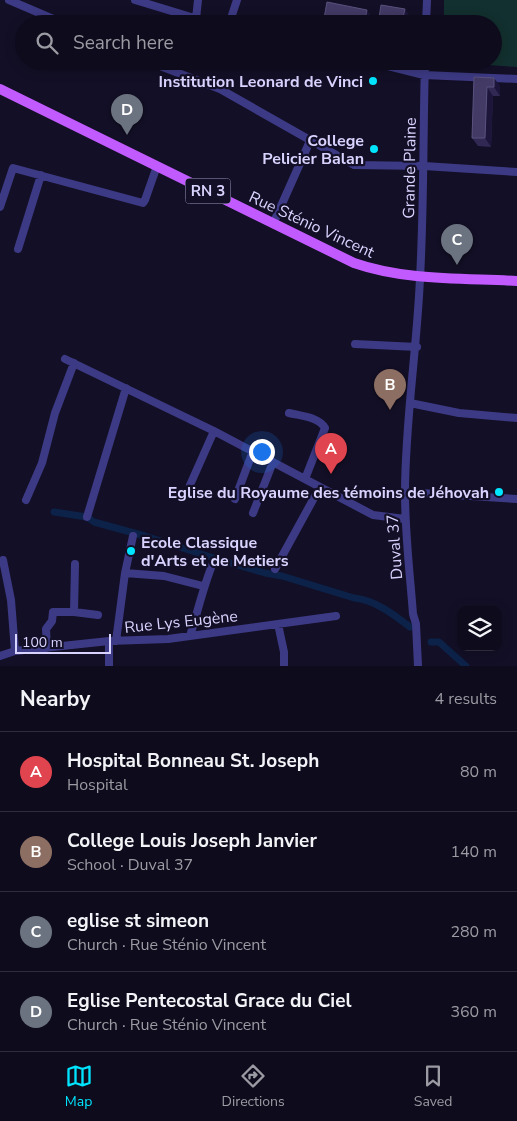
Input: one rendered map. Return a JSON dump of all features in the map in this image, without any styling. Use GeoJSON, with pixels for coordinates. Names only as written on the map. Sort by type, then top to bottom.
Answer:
{"type":"FeatureCollection","features":[{"type":"Feature","properties":{"kind":"main road","name":"Rue Sténio Vincent"},"geometry":{"type":"LineString","coordinates":[[0,90],[354,263],[374,270],[420,276],[517,280]]}},
{"type":"Feature","properties":{"kind":"street"},"geometry":{"type":"LineString","coordinates":[[9,0],[44,15]]}},
{"type":"Feature","properties":{"kind":"street"},"geometry":{"type":"LineString","coordinates":[[135,0],[183,15]]}},
{"type":"Feature","properties":{"kind":"street"},"geometry":{"type":"LineString","coordinates":[[196,15],[198,0]]}},
{"type":"Feature","properties":{"kind":"street"},"geometry":{"type":"LineString","coordinates":[[232,15],[237,0]]}},
{"type":"Feature","properties":{"kind":"street"},"geometry":{"type":"LineString","coordinates":[[427,15],[428,0]]}},
{"type":"Feature","properties":{"kind":"street"},"geometry":{"type":"LineString","coordinates":[[170,70],[220,89],[354,165],[424,166],[517,172]]}},
{"type":"Feature","properties":{"kind":"street"},"geometry":{"type":"LineString","coordinates":[[404,70],[424,75],[517,79]]}},
{"type":"Feature","properties":{"kind":"street","name":"Grande Plaine"},"geometry":{"type":"LineString","coordinates":[[420,276],[424,166],[424,70]]}},
{"type":"Feature","properties":{"kind":"street"},"geometry":{"type":"LineString","coordinates":[[273,224],[310,141]]}},
{"type":"Feature","properties":{"kind":"street"},"geometry":{"type":"LineString","coordinates":[[0,207],[13,168],[143,203],[157,166]]}},
{"type":"Feature","properties":{"kind":"street"},"geometry":{"type":"LineString","coordinates":[[18,249],[40,175]]}},
{"type":"Feature","properties":{"kind":"street","name":"Duval 37"},"geometry":{"type":"LineString","coordinates":[[418,666],[405,492],[420,276]]}},
{"type":"Feature","properties":{"kind":"street"},"geometry":{"type":"LineString","coordinates":[[355,344],[416,347]]}},
{"type":"Feature","properties":{"kind":"street"},"geometry":{"type":"LineString","coordinates":[[65,359],[214,431],[373,514],[406,519]]}},
{"type":"Feature","properties":{"kind":"street"},"geometry":{"type":"LineString","coordinates":[[26,500],[42,462],[55,413],[74,363]]}},
{"type":"Feature","properties":{"kind":"street"},"geometry":{"type":"LineString","coordinates":[[87,517],[126,388]]}},
{"type":"Feature","properties":{"kind":"street"},"geometry":{"type":"LineString","coordinates":[[410,403],[459,413],[517,418]]}},
{"type":"Feature","properties":{"kind":"street"},"geometry":{"type":"LineString","coordinates":[[289,412],[322,422],[325,428],[305,479]]}},
{"type":"Feature","properties":{"kind":"street"},"geometry":{"type":"LineString","coordinates":[[190,485],[214,431]]}},
{"type":"Feature","properties":{"kind":"street"},"geometry":{"type":"LineString","coordinates":[[235,499],[253,451]]}},
{"type":"Feature","properties":{"kind":"street"},"geometry":{"type":"LineString","coordinates":[[253,513],[273,462]]}},
{"type":"Feature","properties":{"kind":"street"},"geometry":{"type":"LineString","coordinates":[[275,569],[320,487]]}},
{"type":"Feature","properties":{"kind":"street"},"geometry":{"type":"LineString","coordinates":[[405,492],[517,499]]}},
{"type":"Feature","properties":{"kind":"street"},"geometry":{"type":"LineString","coordinates":[[109,666],[112,641],[133,536]]}},
{"type":"Feature","properties":{"kind":"street"},"geometry":{"type":"LineString","coordinates":[[3,560],[11,600],[15,651]]}},
{"type":"Feature","properties":{"kind":"street"},"geometry":{"type":"LineString","coordinates":[[190,636],[203,586],[213,563]]}},
{"type":"Feature","properties":{"kind":"street"},"geometry":{"type":"LineString","coordinates":[[74,612],[75,564]]}},
{"type":"Feature","properties":{"kind":"street"},"geometry":{"type":"LineString","coordinates":[[125,573],[164,576],[203,586]]}},
{"type":"Feature","properties":{"kind":"street"},"geometry":{"type":"LineString","coordinates":[[48,648],[46,629],[52,621],[53,612],[98,615]]}},
{"type":"Feature","properties":{"kind":"street","name":"Rue Lys Eugène"},"geometry":{"type":"LineString","coordinates":[[0,656],[15,651],[112,641],[190,636],[336,616]]}},
{"type":"Feature","properties":{"kind":"street"},"geometry":{"type":"LineString","coordinates":[[278,624],[284,652],[284,666]]}},
{"type":"Feature","properties":{"kind":"green space"},"geometry":{"type":"Polygon","coordinates":[[[444,0],[517,0],[517,67],[502,66],[502,15],[444,15],[444,0]]]}},
{"type":"Feature","properties":{"kind":"building"},"geometry":{"type":"Polygon","coordinates":[[[327,2],[367,10],[366,15],[325,15],[327,2]]]}},
{"type":"Feature","properties":{"kind":"building"},"geometry":{"type":"Polygon","coordinates":[[[381,5],[405,9],[404,15],[379,15],[381,5]]]}},
{"type":"Feature","properties":{"kind":"building"},"geometry":{"type":"Polygon","coordinates":[[[474,77],[494,78],[494,87],[487,87],[485,138],[472,138],[474,77]]]}},
{"type":"Feature","properties":{"kind":"waterway"},"geometry":{"type":"LineString","coordinates":[[54,512],[87,517],[94,522],[220,560],[362,599],[390,613],[410,627]]}},
{"type":"Feature","properties":{"kind":"waterway"},"geometry":{"type":"LineString","coordinates":[[431,642],[439,642],[466,666]]}},
{"type":"Feature","properties":{"kind":"place","name":"Institution Leonard de Vinci"},"geometry":{"type":"Point","coordinates":[373,81]}},
{"type":"Feature","properties":{"kind":"place","name":"Eglise Pentecostal Grace du Ciel"},"geometry":{"type":"Point","coordinates":[127,135]}},
{"type":"Feature","properties":{"kind":"place","name":"College Pelicier Balan"},"geometry":{"type":"Point","coordinates":[374,149]}},
{"type":"Feature","properties":{"kind":"place","name":"eglise st simeon"},"geometry":{"type":"Point","coordinates":[457,265]}},
{"type":"Feature","properties":{"kind":"place","name":"College Louis Joseph Janvier"},"geometry":{"type":"Point","coordinates":[390,410]}},
{"type":"Feature","properties":{"kind":"place","name":"Hospital Bonneau St. Joseph"},"geometry":{"type":"Point","coordinates":[331,474]}},
{"type":"Feature","properties":{"kind":"place","name":"Eglise du Royaume des témoins de Jéhovah"},"geometry":{"type":"Point","coordinates":[499,492]}},
{"type":"Feature","properties":{"kind":"place","name":"Ecole Classique d'Arts et de Metiers"},"geometry":{"type":"Point","coordinates":[131,551]}}]}
